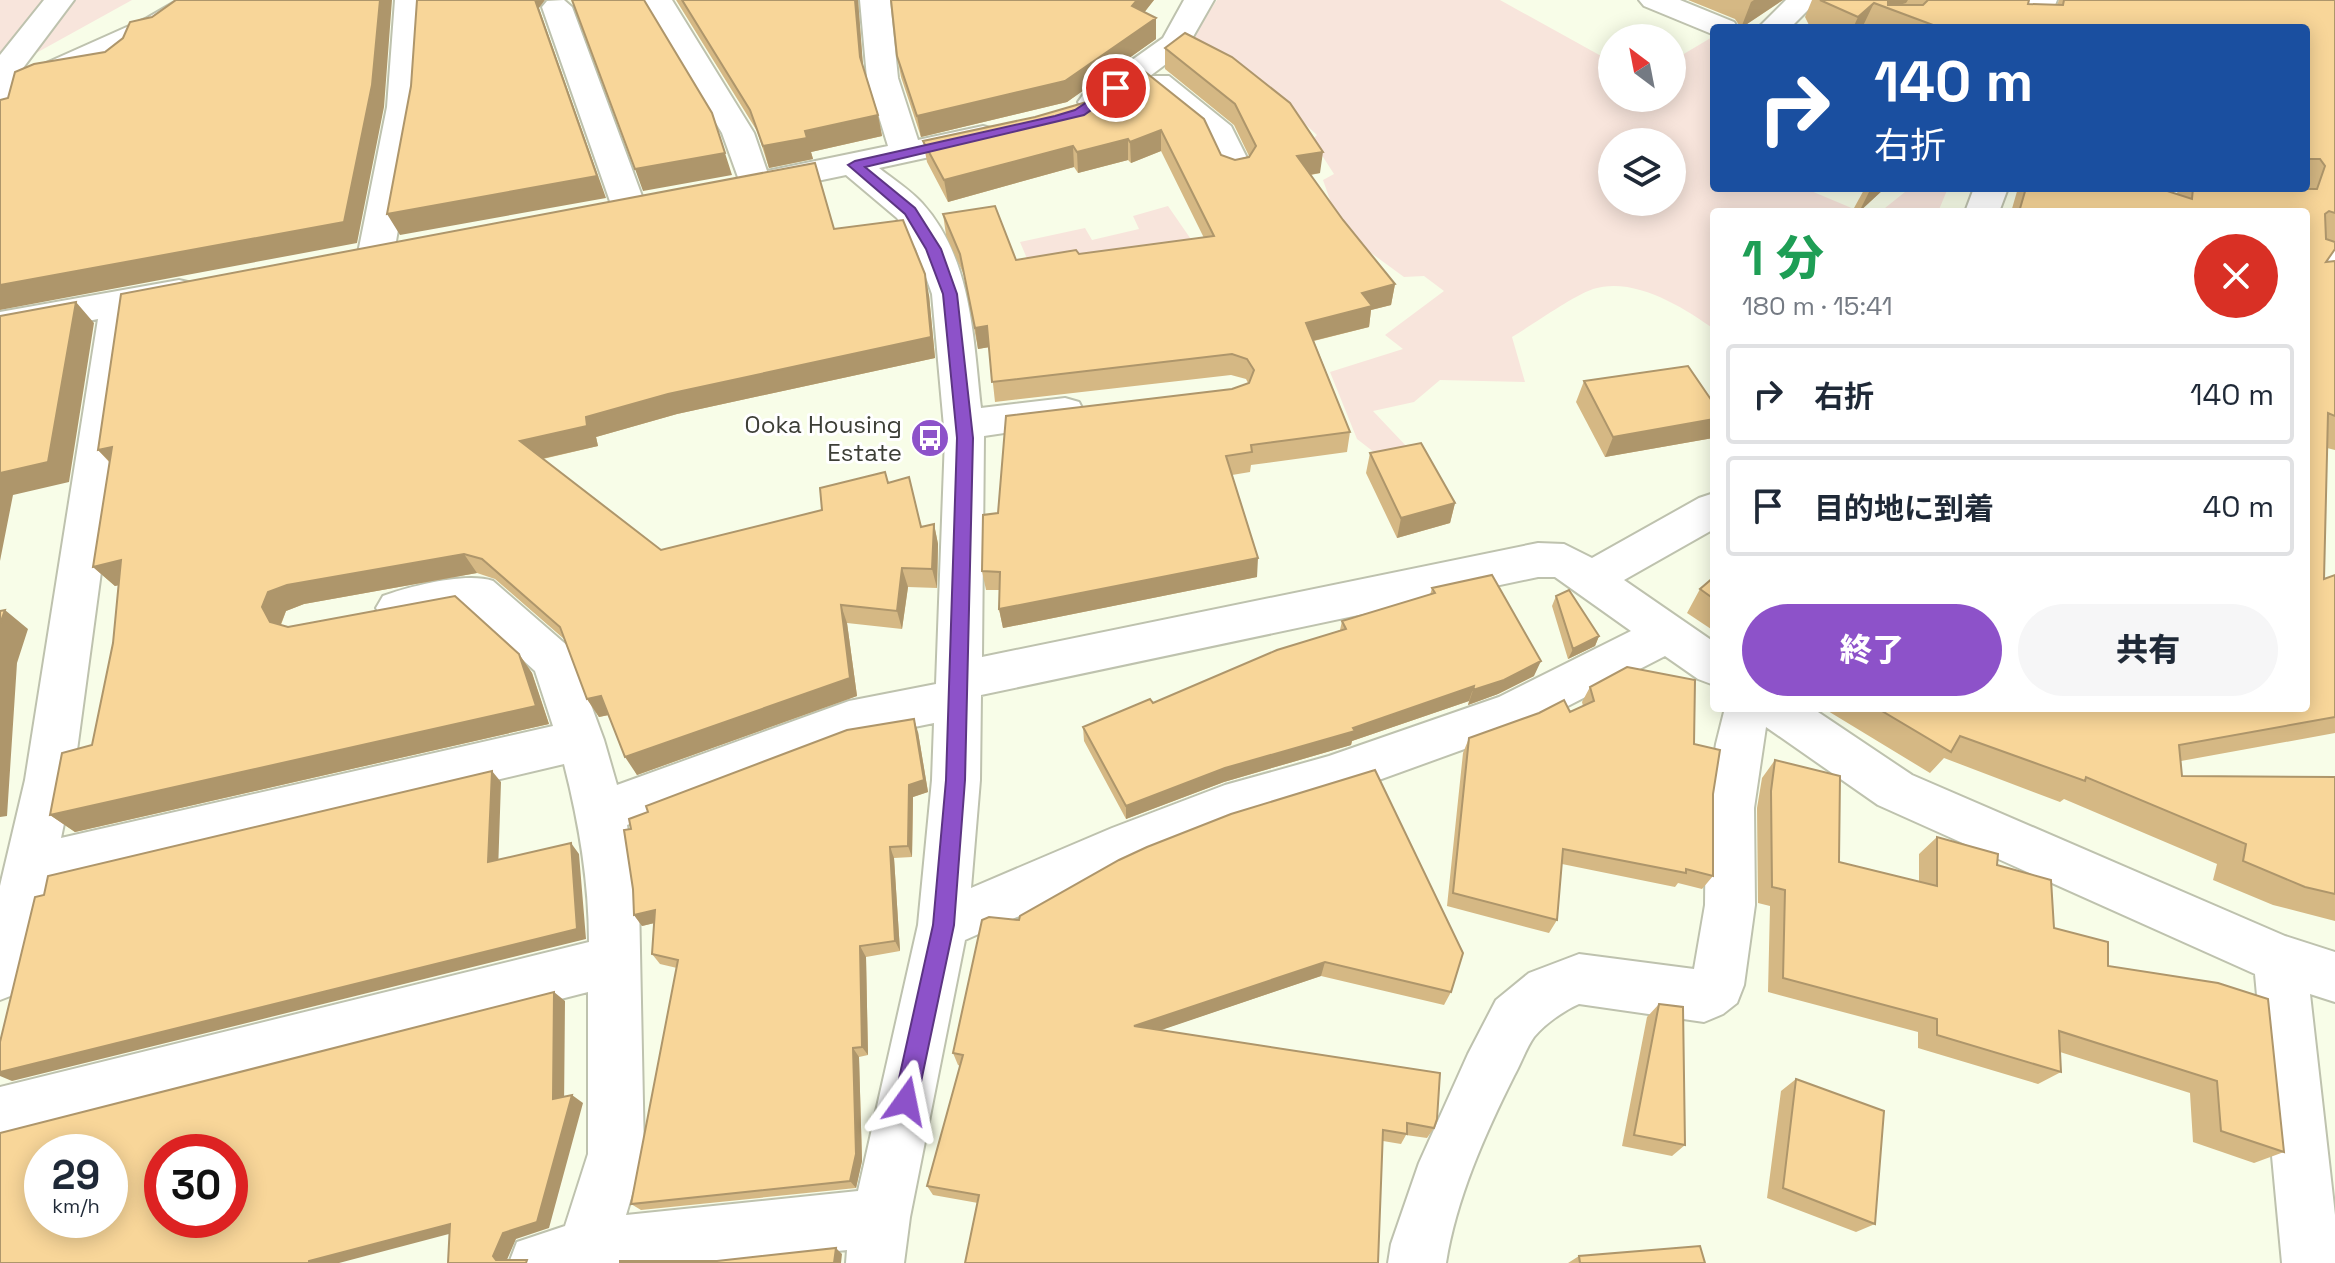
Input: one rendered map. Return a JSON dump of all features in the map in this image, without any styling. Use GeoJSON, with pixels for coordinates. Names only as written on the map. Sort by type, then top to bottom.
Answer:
{"type":"FeatureCollection","features":[{"type":"Feature","properties":{"kind":"street"},"geometry":{"type":"LineString","coordinates":[[0,86],[2,73],[59,0]]}},
{"type":"Feature","properties":{"kind":"street"},"geometry":{"type":"LineString","coordinates":[[0,95],[157,24],[199,0]]}},
{"type":"Feature","properties":{"kind":"street"},"geometry":{"type":"LineString","coordinates":[[376,254],[403,107],[410,0]]}},
{"type":"Feature","properties":{"kind":"street"},"geometry":{"type":"LineString","coordinates":[[657,0],[738,133],[739,187],[1007,131]]}},
{"type":"Feature","properties":{"kind":"street"},"geometry":{"type":"LineString","coordinates":[[875,0],[877,60],[891,116],[907,152]]}},
{"type":"Feature","properties":{"kind":"street"},"geometry":{"type":"LineString","coordinates":[[1065,117],[1079,112],[1175,43],[1199,0]]}},
{"type":"Feature","properties":{"kind":"street"},"geometry":{"type":"LineString","coordinates":[[1654,0],[1713,24]]}},
{"type":"Feature","properties":{"kind":"street"},"geometry":{"type":"LineString","coordinates":[[1777,24],[1803,0]]}},
{"type":"Feature","properties":{"kind":"street"},"geometry":{"type":"LineString","coordinates":[[2033,24],[2042,0]]}},
{"type":"Feature","properties":{"kind":"street"},"geometry":{"type":"LineString","coordinates":[[557,7],[630,207]]}},
{"type":"Feature","properties":{"kind":"street"},"geometry":{"type":"LineString","coordinates":[[1140,69],[1220,133],[1235,168]]}},
{"type":"Feature","properties":{"kind":"street"},"geometry":{"type":"LineString","coordinates":[[352,616],[478,593],[554,661],[581,740],[601,813],[614,900],[616,1154],[569,1258],[878,1240],[943,925],[956,780],[964,424],[950,294],[933,249],[910,211],[855,165]]}},
{"type":"Feature","properties":{"kind":"street"},"geometry":{"type":"LineString","coordinates":[[2310,252],[2335,261]]}},
{"type":"Feature","properties":{"kind":"street"},"geometry":{"type":"LineString","coordinates":[[0,325],[210,286]]}},
{"type":"Feature","properties":{"kind":"street"},"geometry":{"type":"LineString","coordinates":[[0,975],[17,892],[49,780],[119,304]]}},
{"type":"Feature","properties":{"kind":"street"},"geometry":{"type":"LineString","coordinates":[[964,424],[1106,407]]}},
{"type":"Feature","properties":{"kind":"street"},"geometry":{"type":"LineString","coordinates":[[1591,579],[1710,511]]}},
{"type":"Feature","properties":{"kind":"street"},"geometry":{"type":"LineString","coordinates":[[601,813],[849,721],[956,690],[1538,560],[1564,561],[1710,663]]}},
{"type":"Feature","properties":{"kind":"street"},"geometry":{"type":"LineString","coordinates":[[943,925],[1129,844],[1225,807],[1329,777],[1515,711],[1667,634]]}},
{"type":"Feature","properties":{"kind":"street"},"geometry":{"type":"LineString","coordinates":[[1417,1263],[1420,1244],[1447,1163],[1515,1019],[1548,991],[1579,979],[1704,996],[1718,985],[1730,905],[1730,808],[1747,712]]}},
{"type":"Feature","properties":{"kind":"street"},"geometry":{"type":"LineString","coordinates":[[1781,712],[1895,790],[2280,959],[2335,977]]}},
{"type":"Feature","properties":{"kind":"street"},"geometry":{"type":"LineString","coordinates":[[17,892],[581,740]]}},
{"type":"Feature","properties":{"kind":"street"},"geometry":{"type":"LineString","coordinates":[[2280,959],[2317,1234]]}},
{"type":"Feature","properties":{"kind":"street"},"geometry":{"type":"LineString","coordinates":[[0,1115],[615,960]]}},
{"type":"Feature","properties":{"kind":"shaded area"},"geometry":{"type":"Polygon","coordinates":[[[0,0],[132,0],[0,73],[0,0]]]}},
{"type":"Feature","properties":{"kind":"shaded area"},"geometry":{"type":"Polygon","coordinates":[[[1217,0],[1500,0],[1598,54],[1598,112],[1686,112],[1686,53],[1710,38],[1710,192],[1814,192],[1852,208],[1710,208],[1710,326],[1673,303],[1641,290],[1609,286],[1593,289],[1512,337],[1525,382],[1440,380],[1414,402],[1373,411],[1408,448],[1379,456],[1357,439],[1330,372],[1403,349],[1385,335],[1444,291],[1424,276],[1404,277],[1341,231],[1323,180],[1334,174],[1312,140],[1317,135],[1292,112],[1188,43],[1217,0]]]}},
{"type":"Feature","properties":{"kind":"shaded area"},"geometry":{"type":"Polygon","coordinates":[[[1905,192],[1946,192],[1940,208],[1885,208],[1905,192]]]}},
{"type":"Feature","properties":{"kind":"shaded area"},"geometry":{"type":"Polygon","coordinates":[[[1168,206],[1197,248],[1031,268],[1020,242],[1085,228],[1092,240],[1139,229],[1133,216],[1168,206]]]}},
{"type":"Feature","properties":{"kind":"building"},"geometry":{"type":"Polygon","coordinates":[[[176,0],[380,0],[372,85],[344,222],[0,285],[0,100],[8,98],[15,72],[34,64],[105,52],[123,38],[130,22],[152,17],[176,0]]]}},
{"type":"Feature","properties":{"kind":"building"},"geometry":{"type":"Polygon","coordinates":[[[417,0],[535,0],[597,176],[387,214],[411,86],[417,0]]]}},
{"type":"Feature","properties":{"kind":"building"},"geometry":{"type":"Polygon","coordinates":[[[572,0],[644,0],[712,113],[725,153],[635,169],[572,0]]]}},
{"type":"Feature","properties":{"kind":"building"},"geometry":{"type":"Polygon","coordinates":[[[682,0],[855,0],[860,57],[878,115],[805,131],[807,138],[763,146],[750,110],[682,0]]]}},
{"type":"Feature","properties":{"kind":"building"},"geometry":{"type":"Polygon","coordinates":[[[891,0],[1137,0],[1132,6],[1156,18],[1065,81],[917,116],[897,56],[891,0]]]}},
{"type":"Feature","properties":{"kind":"building"},"geometry":{"type":"Polygon","coordinates":[[[1820,0],[1888,0],[1888,5],[1923,5],[1928,0],[2029,0],[2028,4],[2063,5],[2064,0],[2335,0],[2335,213],[2329,211],[2325,214],[2326,239],[2335,242],[2335,249],[2326,262],[2335,261],[2335,416],[2328,413],[2324,579],[2335,575],[2335,717],[2179,745],[2182,776],[2335,777],[2335,894],[2305,887],[2243,861],[2246,844],[2086,777],[2085,781],[1960,736],[1951,752],[1884,712],[2310,712],[2310,208],[2020,208],[2025,192],[2170,192],[2192,199],[2193,192],[2310,192],[2310,189],[2317,189],[2325,166],[2320,159],[2310,159],[2310,24],[1930,24],[1874,3],[1858,17],[1820,0]]]}},
{"type":"Feature","properties":{"kind":"building"},"geometry":{"type":"Polygon","coordinates":[[[1185,33],[1232,57],[1290,103],[1323,152],[1297,156],[1395,284],[1362,293],[1372,306],[1306,323],[1350,432],[1251,445],[1252,452],[1226,456],[1258,558],[999,609],[1000,572],[982,571],[983,515],[998,513],[1006,416],[1232,389],[1249,383],[1254,370],[1247,359],[1232,354],[992,382],[987,326],[975,328],[960,254],[943,214],[995,206],[1016,260],[1076,250],[1079,254],[1214,236],[1161,130],[1130,142],[1128,139],[1077,152],[1073,146],[944,180],[923,141],[1035,117],[1090,101],[1139,67],[1204,119],[1221,155],[1235,160],[1249,157],[1256,146],[1235,104],[1165,48],[1185,33]]]}},
{"type":"Feature","properties":{"kind":"building"},"geometry":{"type":"Polygon","coordinates":[[[815,163],[834,229],[903,220],[925,274],[931,337],[668,394],[586,417],[587,426],[520,441],[661,550],[822,510],[820,488],[885,472],[888,483],[909,477],[921,527],[934,524],[932,569],[902,568],[897,611],[841,605],[850,678],[625,757],[601,696],[587,699],[560,627],[482,559],[464,554],[287,585],[268,592],[262,607],[270,622],[288,627],[455,596],[519,654],[536,706],[50,815],[62,753],[92,745],[113,643],[121,560],[93,567],[112,447],[98,450],[121,294],[815,163]]]}},
{"type":"Feature","properties":{"kind":"building"},"geometry":{"type":"Polygon","coordinates":[[[76,302],[48,462],[0,473],[0,316],[76,302]]]}},
{"type":"Feature","properties":{"kind":"building"},"geometry":{"type":"Polygon","coordinates":[[[1688,366],[1710,398],[1710,420],[1613,437],[1584,381],[1688,366]]]}},
{"type":"Feature","properties":{"kind":"building"},"geometry":{"type":"Polygon","coordinates":[[[1421,443],[1455,503],[1401,518],[1370,453],[1421,443]]]}},
{"type":"Feature","properties":{"kind":"building"},"geometry":{"type":"Polygon","coordinates":[[[1492,575],[1541,661],[1504,680],[1473,690],[1474,686],[1353,728],[1355,731],[1225,768],[1126,806],[1083,727],[1150,699],[1153,703],[1277,650],[1346,629],[1342,621],[1435,593],[1432,588],[1492,575]]]}},
{"type":"Feature","properties":{"kind":"building"},"geometry":{"type":"Polygon","coordinates":[[[1710,580],[1710,596],[1700,589],[1710,580]]]}},
{"type":"Feature","properties":{"kind":"building"},"geometry":{"type":"Polygon","coordinates":[[[1569,590],[1599,636],[1573,649],[1556,596],[1569,590]]]}},
{"type":"Feature","properties":{"kind":"building"},"geometry":{"type":"Polygon","coordinates":[[[1627,667],[1695,680],[1694,744],[1720,750],[1713,794],[1713,876],[1563,849],[1557,920],[1453,893],[1469,738],[1539,713],[1564,700],[1570,712],[1594,701],[1590,687],[1627,667]]]}},
{"type":"Feature","properties":{"kind":"building"},"geometry":{"type":"Polygon","coordinates":[[[914,719],[924,780],[909,785],[908,846],[890,847],[895,941],[860,946],[862,1047],[853,1048],[856,1154],[850,1181],[631,1204],[678,960],[652,954],[655,910],[634,915],[624,830],[631,829],[629,819],[648,812],[646,806],[847,730],[914,719]]]}},
{"type":"Feature","properties":{"kind":"building"},"geometry":{"type":"Polygon","coordinates":[[[1775,760],[1840,776],[1839,862],[1937,886],[1937,837],[1998,854],[1997,865],[2051,880],[2054,928],[2108,942],[2108,966],[2218,983],[2268,999],[2284,1152],[2221,1131],[2217,1081],[2059,1031],[2061,1072],[1937,1035],[1937,1019],[1783,978],[1785,890],[1772,887],[1771,791],[1775,760]]]}},
{"type":"Feature","properties":{"kind":"building"},"geometry":{"type":"Polygon","coordinates":[[[1375,770],[1463,953],[1451,992],[1325,962],[1134,1026],[1440,1073],[1434,1128],[1407,1123],[1407,1134],[1383,1130],[1378,1263],[965,1263],[979,1195],[927,1186],[963,1055],[953,1053],[982,920],[989,917],[1019,920],[1020,916],[1147,847],[1231,814],[1375,770]]]}},
{"type":"Feature","properties":{"kind":"building"},"geometry":{"type":"Polygon","coordinates":[[[492,771],[488,862],[571,843],[577,929],[0,1072],[0,1042],[35,897],[44,895],[48,876],[492,771]]]}},
{"type":"Feature","properties":{"kind":"building"},"geometry":{"type":"Polygon","coordinates":[[[554,992],[553,1099],[572,1095],[537,1222],[503,1233],[493,1256],[496,1260],[527,1260],[526,1263],[448,1263],[450,1224],[309,1263],[0,1263],[0,1133],[554,992]]]}},
{"type":"Feature","properties":{"kind":"building"},"geometry":{"type":"Polygon","coordinates":[[[1659,1004],[1683,1007],[1685,1145],[1634,1135],[1659,1004]]]}},
{"type":"Feature","properties":{"kind":"building"},"geometry":{"type":"Polygon","coordinates":[[[1796,1079],[1884,1111],[1875,1224],[1783,1188],[1796,1079]]]}},
{"type":"Feature","properties":{"kind":"building"},"geometry":{"type":"Polygon","coordinates":[[[1700,1246],[1705,1263],[1580,1263],[1579,1256],[1700,1246]]]}},
{"type":"Feature","properties":{"kind":"building"},"geometry":{"type":"Polygon","coordinates":[[[836,1248],[834,1263],[620,1263],[717,1261],[836,1248]]]}},
{"type":"Feature","properties":{"kind":"place","name":"Ooka Housing Estate"},"geometry":{"type":"Point","coordinates":[930,438]}},
{"type":"Feature","properties":{"kind":"route"},"geometry":{"type":"LineString","coordinates":[[906,1101],[943,925],[956,780],[965,438],[950,294],[933,249],[910,211],[855,165],[1058,119],[1079,112],[1116,88]]}}]}
